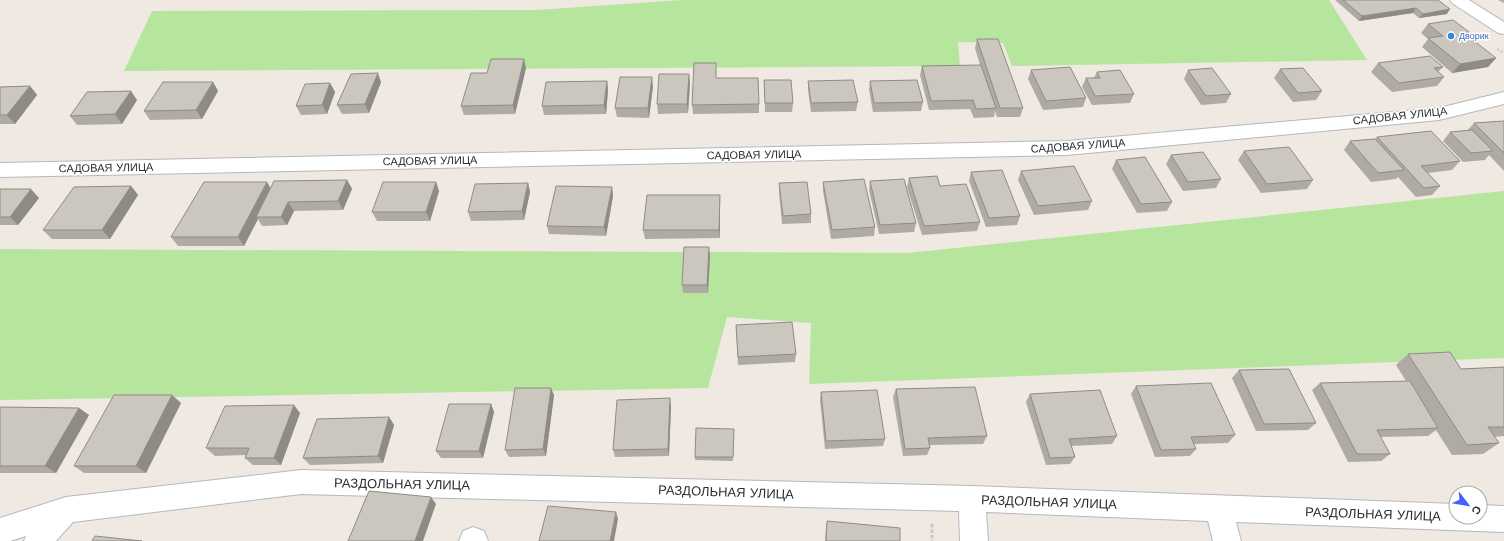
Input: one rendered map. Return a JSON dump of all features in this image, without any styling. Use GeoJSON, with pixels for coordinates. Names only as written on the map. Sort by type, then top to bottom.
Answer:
{"type":"FeatureCollection","features":[{"type":"Feature","properties":{"kind":"street"},"geometry":{"type":"LineString","coordinates":[[1458,0],[1504,29]]}},
{"type":"Feature","properties":{"kind":"street","name":"САДОВАЯ УЛИЦА"},"geometry":{"type":"LineString","coordinates":[[0,170],[1067,148],[1439,114],[1504,98]]}},
{"type":"Feature","properties":{"kind":"street","name":"РАЗДОЛЬНАЯ УЛИЦА"},"geometry":{"type":"LineString","coordinates":[[0,531],[66,510],[301,482],[972,499],[1448,517]]}},
{"type":"Feature","properties":{"kind":"street"},"geometry":{"type":"LineString","coordinates":[[972,499],[974,541]]}},
{"type":"Feature","properties":{"kind":"street"},"geometry":{"type":"LineString","coordinates":[[1219,508],[1227,541]]}},
{"type":"Feature","properties":{"kind":"street"},"geometry":{"type":"LineString","coordinates":[[38,541],[66,510]]}},
{"type":"Feature","properties":{"kind":"street","name":"РАЗДОЛЬНАЯ УЛИЦА"},"geometry":{"type":"LineString","coordinates":[[1488,518],[1504,519]]}},
{"type":"Feature","properties":{"kind":"green space"},"geometry":{"type":"Polygon","coordinates":[[[682,0],[1329,0],[1367,60],[1012,66],[1003,43],[958,42],[960,66],[124,71],[152,11],[536,10],[682,0]]]}},
{"type":"Feature","properties":{"kind":"green space"},"geometry":{"type":"Polygon","coordinates":[[[1504,191],[1504,358],[809,384],[811,323],[727,317],[708,388],[0,400],[0,249],[908,253],[1504,191]]]}},
{"type":"Feature","properties":{"kind":"building"},"geometry":{"type":"Polygon","coordinates":[[[1343,0],[1438,0],[1450,9],[1423,14],[1416,8],[1362,16],[1343,0]]]}},
{"type":"Feature","properties":{"kind":"building"},"geometry":{"type":"Polygon","coordinates":[[[1453,20],[1469,32],[1464,33],[1496,58],[1460,64],[1428,38],[1443,36],[1428,24],[1453,20]]]}},
{"type":"Feature","properties":{"kind":"building"},"geometry":{"type":"Polygon","coordinates":[[[977,39],[998,39],[1023,108],[1000,108],[977,39]]]}},
{"type":"Feature","properties":{"kind":"building"},"geometry":{"type":"Polygon","coordinates":[[[1430,56],[1443,67],[1434,68],[1444,77],[1399,83],[1378,63],[1430,56]]]}},
{"type":"Feature","properties":{"kind":"building"},"geometry":{"type":"Polygon","coordinates":[[[491,59],[524,59],[513,105],[461,106],[471,73],[487,73],[491,59]]]}},
{"type":"Feature","properties":{"kind":"building"},"geometry":{"type":"Polygon","coordinates":[[[694,63],[716,63],[716,78],[758,78],[759,104],[692,105],[694,63]]]}},
{"type":"Feature","properties":{"kind":"building"},"geometry":{"type":"Polygon","coordinates":[[[981,65],[996,108],[976,109],[973,100],[931,101],[922,66],[981,65]]]}},
{"type":"Feature","properties":{"kind":"building"},"geometry":{"type":"Polygon","coordinates":[[[1070,67],[1086,98],[1046,101],[1031,70],[1070,67]]]}},
{"type":"Feature","properties":{"kind":"building"},"geometry":{"type":"Polygon","coordinates":[[[1212,68],[1231,94],[1206,96],[1188,70],[1212,68]]]}},
{"type":"Feature","properties":{"kind":"building"},"geometry":{"type":"Polygon","coordinates":[[[1303,68],[1322,91],[1298,93],[1280,69],[1303,68]]]}},
{"type":"Feature","properties":{"kind":"building"},"geometry":{"type":"Polygon","coordinates":[[[1120,70],[1134,94],[1095,96],[1086,78],[1100,78],[1097,72],[1120,70]]]}},
{"type":"Feature","properties":{"kind":"building"},"geometry":{"type":"Polygon","coordinates":[[[378,73],[365,104],[337,105],[351,74],[378,73]]]}},
{"type":"Feature","properties":{"kind":"building"},"geometry":{"type":"Polygon","coordinates":[[[659,74],[689,74],[687,104],[657,104],[659,74]]]}},
{"type":"Feature","properties":{"kind":"building"},"geometry":{"type":"Polygon","coordinates":[[[620,77],[652,77],[648,108],[615,108],[620,77]]]}},
{"type":"Feature","properties":{"kind":"building"},"geometry":{"type":"Polygon","coordinates":[[[764,80],[791,80],[793,103],[765,103],[764,80]]]}},
{"type":"Feature","properties":{"kind":"building"},"geometry":{"type":"Polygon","coordinates":[[[853,80],[858,102],[811,103],[808,81],[853,80]]]}},
{"type":"Feature","properties":{"kind":"building"},"geometry":{"type":"Polygon","coordinates":[[[917,80],[923,102],[874,103],[870,81],[917,80]]]}},
{"type":"Feature","properties":{"kind":"building"},"geometry":{"type":"Polygon","coordinates":[[[607,81],[604,105],[542,106],[546,82],[607,81]]]}},
{"type":"Feature","properties":{"kind":"building"},"geometry":{"type":"Polygon","coordinates":[[[163,82],[213,82],[196,110],[144,111],[163,82]]]}},
{"type":"Feature","properties":{"kind":"building"},"geometry":{"type":"Polygon","coordinates":[[[330,83],[322,105],[296,106],[305,84],[330,83]]]}},
{"type":"Feature","properties":{"kind":"building"},"geometry":{"type":"Polygon","coordinates":[[[30,86],[7,115],[0,115],[0,87],[30,86]]]}},
{"type":"Feature","properties":{"kind":"building"},"geometry":{"type":"Polygon","coordinates":[[[131,91],[115,114],[70,116],[87,92],[131,91]]]}},
{"type":"Feature","properties":{"kind":"building"},"geometry":{"type":"Polygon","coordinates":[[[1504,121],[1504,153],[1474,123],[1504,121]]]}},
{"type":"Feature","properties":{"kind":"building"},"geometry":{"type":"Polygon","coordinates":[[[1472,130],[1493,151],[1471,153],[1450,132],[1472,130]]]}},
{"type":"Feature","properties":{"kind":"building"},"geometry":{"type":"Polygon","coordinates":[[[1431,131],[1460,161],[1421,166],[1440,186],[1424,188],[1377,137],[1431,131]]]}},
{"type":"Feature","properties":{"kind":"building"},"geometry":{"type":"Polygon","coordinates":[[[1375,139],[1404,170],[1378,173],[1350,141],[1375,139]]]}},
{"type":"Feature","properties":{"kind":"building"},"geometry":{"type":"Polygon","coordinates":[[[1289,147],[1313,180],[1267,184],[1244,151],[1289,147]]]}},
{"type":"Feature","properties":{"kind":"building"},"geometry":{"type":"Polygon","coordinates":[[[1203,152],[1221,179],[1188,182],[1171,155],[1203,152]]]}},
{"type":"Feature","properties":{"kind":"building"},"geometry":{"type":"Polygon","coordinates":[[[1145,157],[1172,202],[1141,204],[1116,160],[1145,157]]]}},
{"type":"Feature","properties":{"kind":"building"},"geometry":{"type":"Polygon","coordinates":[[[1074,166],[1092,201],[1038,206],[1021,171],[1074,166]]]}},
{"type":"Feature","properties":{"kind":"building"},"geometry":{"type":"Polygon","coordinates":[[[1002,170],[1020,216],[989,218],[971,172],[1002,170]]]}},
{"type":"Feature","properties":{"kind":"building"},"geometry":{"type":"Polygon","coordinates":[[[937,176],[940,186],[966,184],[980,222],[924,226],[909,178],[937,176]]]}},
{"type":"Feature","properties":{"kind":"building"},"geometry":{"type":"Polygon","coordinates":[[[864,179],[875,227],[832,230],[823,182],[864,179]]]}},
{"type":"Feature","properties":{"kind":"building"},"geometry":{"type":"Polygon","coordinates":[[[904,179],[916,223],[880,225],[870,181],[904,179]]]}},
{"type":"Feature","properties":{"kind":"building"},"geometry":{"type":"Polygon","coordinates":[[[347,180],[338,201],[288,202],[281,217],[256,217],[274,181],[347,180]]]}},
{"type":"Feature","properties":{"kind":"building"},"geometry":{"type":"Polygon","coordinates":[[[204,182],[267,182],[238,237],[171,237],[204,182]]]}},
{"type":"Feature","properties":{"kind":"building"},"geometry":{"type":"Polygon","coordinates":[[[383,182],[436,182],[426,212],[372,212],[383,182]]]}},
{"type":"Feature","properties":{"kind":"building"},"geometry":{"type":"Polygon","coordinates":[[[807,182],[811,214],[783,216],[779,183],[807,182]]]}},
{"type":"Feature","properties":{"kind":"building"},"geometry":{"type":"Polygon","coordinates":[[[528,183],[522,211],[468,212],[475,184],[528,183]]]}},
{"type":"Feature","properties":{"kind":"building"},"geometry":{"type":"Polygon","coordinates":[[[131,186],[102,230],[43,230],[74,187],[131,186]]]}},
{"type":"Feature","properties":{"kind":"building"},"geometry":{"type":"Polygon","coordinates":[[[556,186],[612,187],[604,227],[547,226],[556,186]]]}},
{"type":"Feature","properties":{"kind":"building"},"geometry":{"type":"Polygon","coordinates":[[[0,189],[31,189],[10,217],[0,217],[0,189]]]}},
{"type":"Feature","properties":{"kind":"building"},"geometry":{"type":"Polygon","coordinates":[[[647,195],[720,195],[719,230],[643,230],[647,195]]]}},
{"type":"Feature","properties":{"kind":"building"},"geometry":{"type":"Polygon","coordinates":[[[684,247],[709,247],[707,285],[682,285],[684,247]]]}},
{"type":"Feature","properties":{"kind":"building"},"geometry":{"type":"Polygon","coordinates":[[[792,322],[796,354],[738,357],[736,325],[792,322]]]}},
{"type":"Feature","properties":{"kind":"building"},"geometry":{"type":"Polygon","coordinates":[[[1450,352],[1461,369],[1504,367],[1504,427],[1488,427],[1499,443],[1467,445],[1408,354],[1450,352]]]}},
{"type":"Feature","properties":{"kind":"building"},"geometry":{"type":"Polygon","coordinates":[[[1289,369],[1316,423],[1264,424],[1239,370],[1289,369]]]}},
{"type":"Feature","properties":{"kind":"building"},"geometry":{"type":"Polygon","coordinates":[[[1410,381],[1438,428],[1377,430],[1390,454],[1357,454],[1320,383],[1410,381]]]}},
{"type":"Feature","properties":{"kind":"building"},"geometry":{"type":"Polygon","coordinates":[[[1211,383],[1235,435],[1191,437],[1196,449],[1161,450],[1136,386],[1211,383]]]}},
{"type":"Feature","properties":{"kind":"building"},"geometry":{"type":"Polygon","coordinates":[[[975,387],[987,436],[928,438],[930,448],[905,449],[896,389],[975,387]]]}},
{"type":"Feature","properties":{"kind":"building"},"geometry":{"type":"Polygon","coordinates":[[[515,388],[551,388],[543,449],[505,450],[515,388]]]}},
{"type":"Feature","properties":{"kind":"building"},"geometry":{"type":"Polygon","coordinates":[[[877,390],[885,439],[826,441],[821,392],[877,390]]]}},
{"type":"Feature","properties":{"kind":"building"},"geometry":{"type":"Polygon","coordinates":[[[1100,390],[1117,436],[1069,439],[1075,457],[1050,458],[1030,394],[1100,390]]]}},
{"type":"Feature","properties":{"kind":"building"},"geometry":{"type":"Polygon","coordinates":[[[114,395],[172,395],[136,466],[74,466],[114,395]]]}},
{"type":"Feature","properties":{"kind":"building"},"geometry":{"type":"Polygon","coordinates":[[[670,398],[668,449],[613,450],[617,400],[670,398]]]}},
{"type":"Feature","properties":{"kind":"building"},"geometry":{"type":"Polygon","coordinates":[[[449,404],[491,404],[479,451],[436,451],[449,404]]]}},
{"type":"Feature","properties":{"kind":"building"},"geometry":{"type":"Polygon","coordinates":[[[294,405],[274,458],[245,458],[249,448],[206,448],[225,406],[294,405]]]}},
{"type":"Feature","properties":{"kind":"building"},"geometry":{"type":"Polygon","coordinates":[[[0,407],[79,408],[45,466],[0,466],[0,407]]]}},
{"type":"Feature","properties":{"kind":"building"},"geometry":{"type":"Polygon","coordinates":[[[389,417],[378,456],[303,458],[317,419],[389,417]]]}},
{"type":"Feature","properties":{"kind":"building"},"geometry":{"type":"Polygon","coordinates":[[[696,428],[734,429],[733,457],[695,457],[696,428]]]}},
{"type":"Feature","properties":{"kind":"building"},"geometry":{"type":"Polygon","coordinates":[[[369,491],[431,497],[415,541],[348,541],[369,491]]]}},
{"type":"Feature","properties":{"kind":"building"},"geometry":{"type":"Polygon","coordinates":[[[548,506],[616,512],[610,541],[539,541],[548,506]]]}},
{"type":"Feature","properties":{"kind":"building"},"geometry":{"type":"Polygon","coordinates":[[[827,521],[900,528],[900,541],[826,541],[827,521]]]}},
{"type":"Feature","properties":{"kind":"building"},"geometry":{"type":"Polygon","coordinates":[[[95,536],[142,541],[92,541],[95,536]]]}},
{"type":"Feature","properties":{"kind":"place","name":"Дворик"},"geometry":{"type":"Point","coordinates":[1451,36]}}]}
